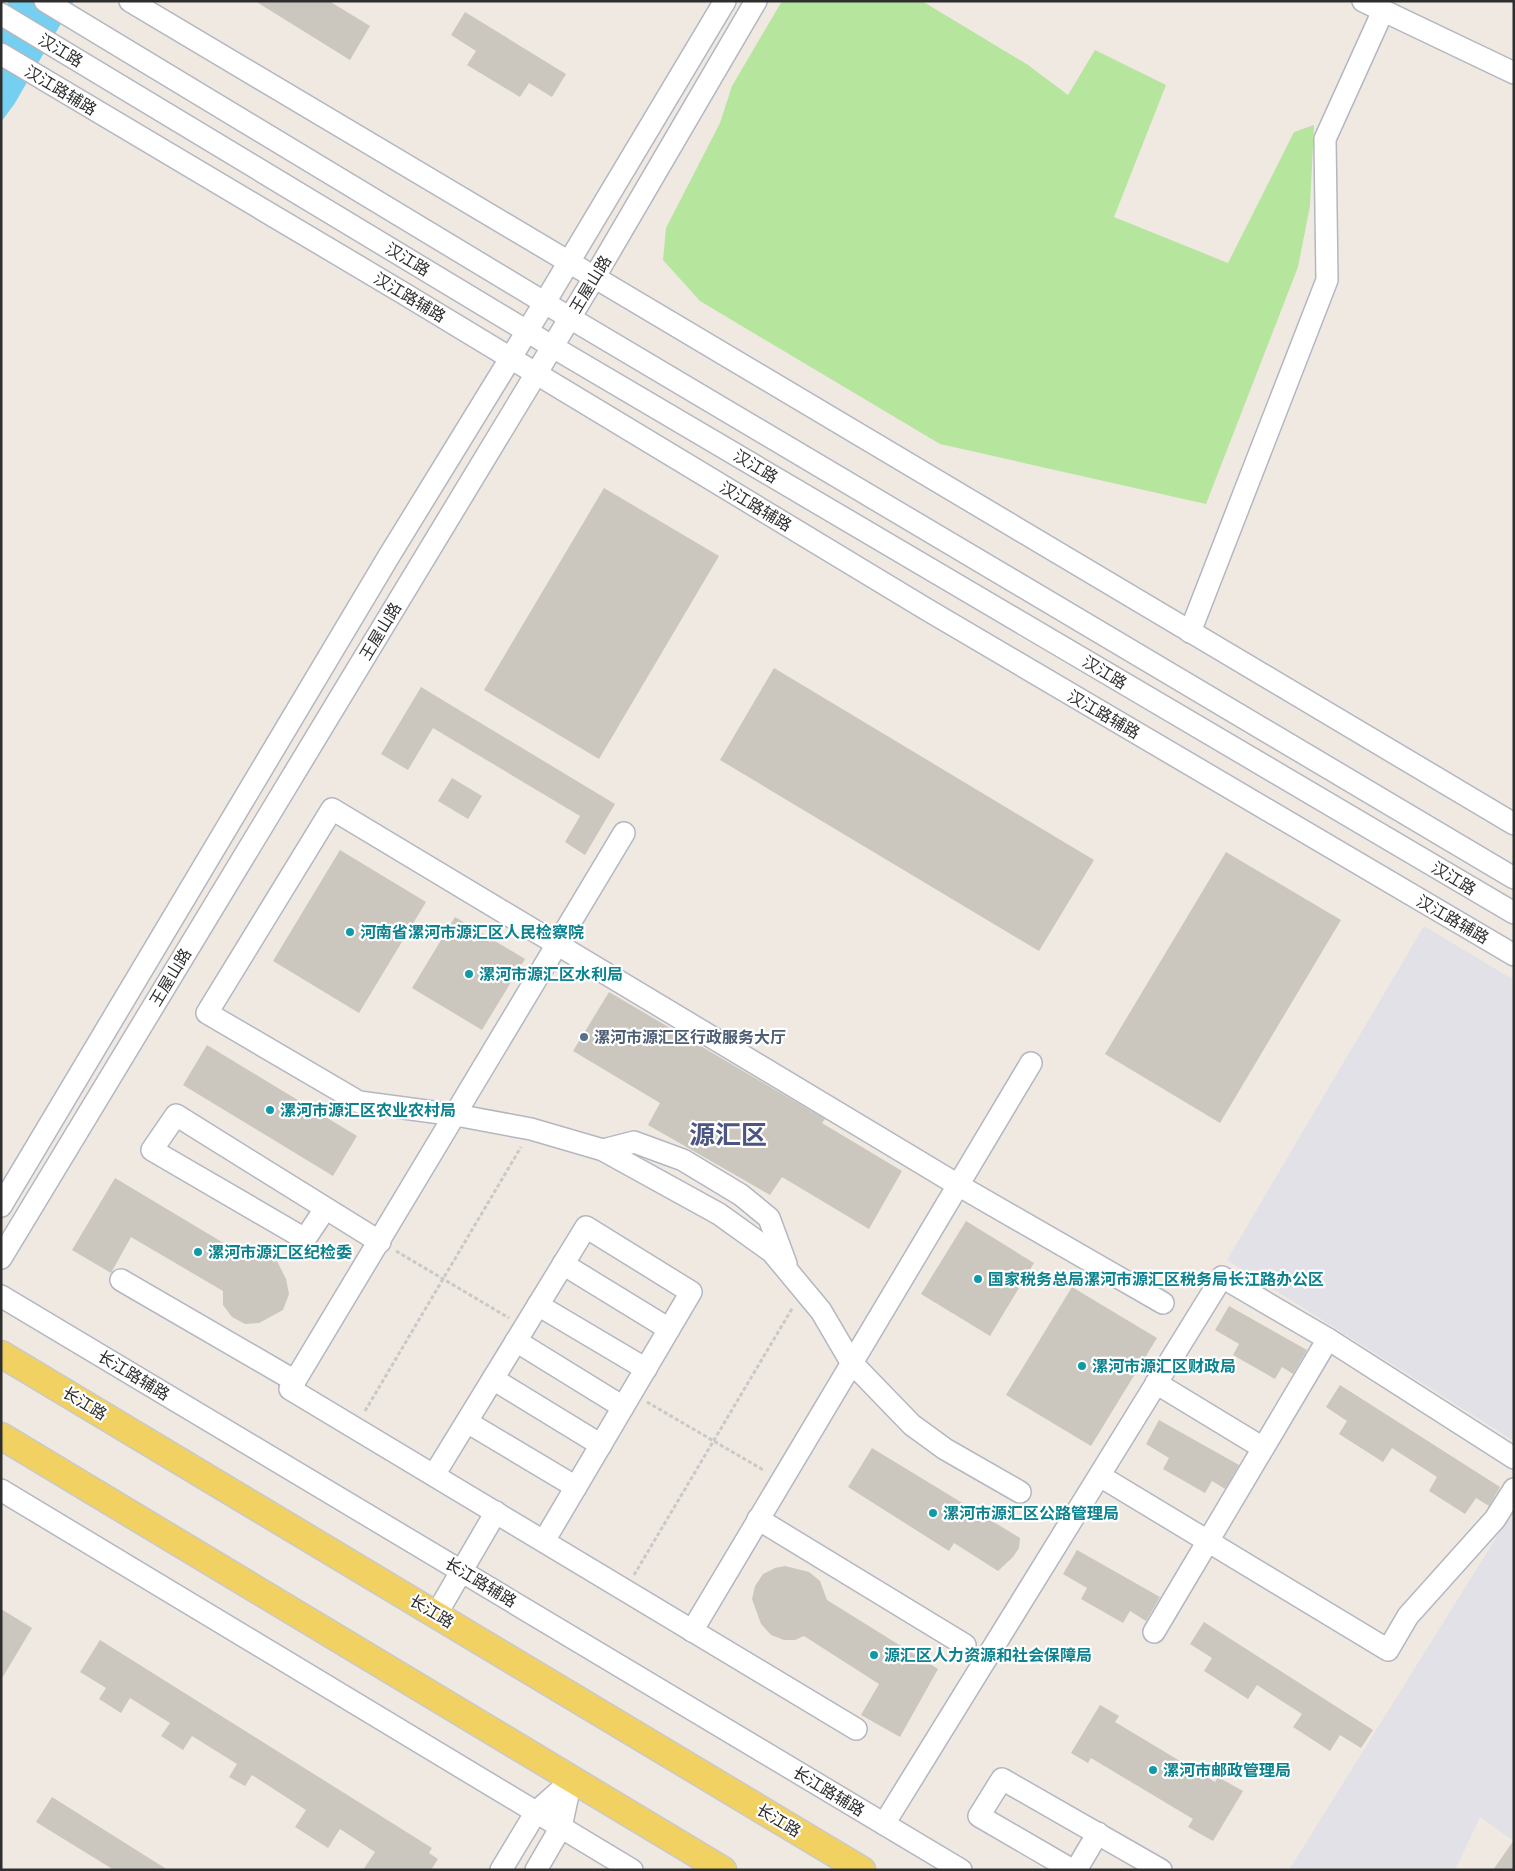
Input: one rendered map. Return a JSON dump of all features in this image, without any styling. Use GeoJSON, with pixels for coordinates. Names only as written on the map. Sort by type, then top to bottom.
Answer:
{"type":"FeatureCollection","features":[{"type":"Feature","properties":{"kind":"main road","name":"长江路"},"geometry":{"type":"LineString","coordinates":[[1,1354],[437,1613],[862,1870]]}},
{"type":"Feature","properties":{"kind":"main road"},"geometry":{"type":"LineString","coordinates":[[1,1436],[723,1870]]}},
{"type":"Feature","properties":{"kind":"street","name":"汉江路"},"geometry":{"type":"LineString","coordinates":[[45,1],[570,318],[1514,878]]}},
{"type":"Feature","properties":{"kind":"street"},"geometry":{"type":"LineString","coordinates":[[130,1],[1514,824]]}},
{"type":"Feature","properties":{"kind":"street","name":"王屋山路"},"geometry":{"type":"LineString","coordinates":[[1,1206],[384,564],[545,302],[725,1]]}},
{"type":"Feature","properties":{"kind":"street","name":"王屋山路"},"geometry":{"type":"LineString","coordinates":[[1,1258],[59,1159],[537,374],[756,1]]}},
{"type":"Feature","properties":{"kind":"street"},"geometry":{"type":"LineString","coordinates":[[1363,1],[1514,72]]}},
{"type":"Feature","properties":{"kind":"street"},"geometry":{"type":"LineString","coordinates":[[1190,632],[1327,280],[1325,138],[1383,11]]}},
{"type":"Feature","properties":{"kind":"street","name":"汉江路"},"geometry":{"type":"LineString","coordinates":[[1,14],[527,331],[1514,913]]}},
{"type":"Feature","properties":{"kind":"street","name":"汉江路辅路"},"geometry":{"type":"LineString","coordinates":[[1,54],[926,609],[1514,955]]}},
{"type":"Feature","properties":{"kind":"street"},"geometry":{"type":"LineString","coordinates":[[1020,1492],[946,1449],[912,1425],[851,1362],[821,1311],[772,1252],[719,1214],[603,1150],[531,1129],[456,1115],[359,1102],[207,1013],[332,809],[958,1184],[1163,1303]]}},
{"type":"Feature","properties":{"kind":"street"},"geometry":{"type":"LineString","coordinates":[[624,833],[290,1389],[856,1729]]}},
{"type":"Feature","properties":{"kind":"street"},"geometry":{"type":"LineString","coordinates":[[692,1632],[851,1362],[1031,1063]]}},
{"type":"Feature","properties":{"kind":"street"},"geometry":{"type":"LineString","coordinates":[[325,1209],[305,1239],[152,1150],[176,1115],[380,1242]]}},
{"type":"Feature","properties":{"kind":"street"},"geometry":{"type":"LineString","coordinates":[[603,1150],[634,1142],[683,1160],[741,1195],[769,1218],[788,1272]]}},
{"type":"Feature","properties":{"kind":"street"},"geometry":{"type":"LineString","coordinates":[[434,1475],[586,1227],[691,1292],[544,1541]]}},
{"type":"Feature","properties":{"kind":"street"},"geometry":{"type":"LineString","coordinates":[[563,1264],[669,1329]]}},
{"type":"Feature","properties":{"kind":"street"},"geometry":{"type":"LineString","coordinates":[[884,1824],[1222,1277],[1328,1340],[1514,1458]]}},
{"type":"Feature","properties":{"kind":"street"},"geometry":{"type":"LineString","coordinates":[[121,1280],[294,1381]]}},
{"type":"Feature","properties":{"kind":"street","name":"长江路辅路"},"geometry":{"type":"LineString","coordinates":[[1,1296],[961,1870]]}},
{"type":"Feature","properties":{"kind":"street"},"geometry":{"type":"LineString","coordinates":[[538,1305],[646,1369]]}},
{"type":"Feature","properties":{"kind":"street"},"geometry":{"type":"LineString","coordinates":[[520,1334],[627,1400]]}},
{"type":"Feature","properties":{"kind":"street"},"geometry":{"type":"LineString","coordinates":[[1154,1632],[1328,1340]]}},
{"type":"Feature","properties":{"kind":"street"},"geometry":{"type":"LineString","coordinates":[[493,1379],[600,1445]]}},
{"type":"Feature","properties":{"kind":"street"},"geometry":{"type":"LineString","coordinates":[[1156,1384],[1263,1448]]}},
{"type":"Feature","properties":{"kind":"street"},"geometry":{"type":"LineString","coordinates":[[467,1422],[576,1487]]}},
{"type":"Feature","properties":{"kind":"street"},"geometry":{"type":"LineString","coordinates":[[1100,1476],[1388,1650],[1408,1616],[1495,1519],[1514,1489]]}},
{"type":"Feature","properties":{"kind":"street"},"geometry":{"type":"LineString","coordinates":[[1,1490],[632,1870]]}},
{"type":"Feature","properties":{"kind":"street"},"geometry":{"type":"LineString","coordinates":[[437,1613],[496,1512]]}},
{"type":"Feature","properties":{"kind":"street"},"geometry":{"type":"LineString","coordinates":[[758,1519],[965,1645]]}},
{"type":"Feature","properties":{"kind":"street"},"geometry":{"type":"LineString","coordinates":[[1072,1870],[979,1816],[1002,1779],[1161,1870]]}},
{"type":"Feature","properties":{"kind":"street"},"geometry":{"type":"LineString","coordinates":[[501,1870],[536,1812],[572,1780]]}},
{"type":"Feature","properties":{"kind":"street"},"geometry":{"type":"LineString","coordinates":[[536,1870],[561,1827],[572,1780]]}},
{"type":"Feature","properties":{"kind":"street"},"geometry":{"type":"LineString","coordinates":[[1076,1870],[1098,1834]]}},
{"type":"Feature","properties":{"kind":"path"},"geometry":{"type":"LineString","coordinates":[[355,1428],[531,1129]]}},
{"type":"Feature","properties":{"kind":"path"},"geometry":{"type":"LineString","coordinates":[[380,1242],[444,1278],[520,1334]]}},
{"type":"Feature","properties":{"kind":"path"},"geometry":{"type":"LineString","coordinates":[[626,1590],[803,1289]]}},
{"type":"Feature","properties":{"kind":"path"},"geometry":{"type":"LineString","coordinates":[[627,1400],[713,1441],[781,1481]]}},
{"type":"Feature","properties":{"kind":"shaded area"},"geometry":{"type":"Polygon","coordinates":[[[1424,926],[1514,980],[1514,1441],[1227,1260],[1424,926]]]}},
{"type":"Feature","properties":{"kind":"shaded area"},"geometry":{"type":"Polygon","coordinates":[[[1514,1509],[1514,1841],[1480,1817],[1455,1870],[1289,1870],[1514,1509]]]}},
{"type":"Feature","properties":{"kind":"green space"},"geometry":{"type":"Polygon","coordinates":[[[782,1],[922,1],[1028,65],[1068,95],[1095,50],[1166,85],[1114,217],[1228,263],[1294,132],[1314,125],[1310,206],[1298,267],[1206,504],[940,444],[700,301],[663,260],[666,228],[720,123],[732,86],[782,1]]]}},
{"type":"Feature","properties":{"kind":"water"},"geometry":{"type":"Polygon","coordinates":[[[9,1],[74,1],[15,103],[1,122],[1,14],[9,1]]]}},
{"type":"Feature","properties":{"kind":"building"},"geometry":{"type":"Polygon","coordinates":[[[255,1],[329,1],[370,26],[350,60],[255,1]]]}},
{"type":"Feature","properties":{"kind":"building"},"geometry":{"type":"Polygon","coordinates":[[[465,12],[566,74],[552,97],[529,83],[520,97],[467,65],[476,51],[451,35],[465,12]]]}},
{"type":"Feature","properties":{"kind":"building"},"geometry":{"type":"Polygon","coordinates":[[[604,488],[719,556],[599,759],[484,690],[604,488]]]}},
{"type":"Feature","properties":{"kind":"building"},"geometry":{"type":"Polygon","coordinates":[[[774,668],[1094,860],[1039,951],[720,760],[774,668]]]}},
{"type":"Feature","properties":{"kind":"building"},"geometry":{"type":"Polygon","coordinates":[[[421,687],[615,804],[585,855],[565,842],[580,816],[433,728],[408,770],[381,754],[421,687]]]}},
{"type":"Feature","properties":{"kind":"building"},"geometry":{"type":"Polygon","coordinates":[[[452,778],[482,796],[468,819],[438,801],[452,778]]]}},
{"type":"Feature","properties":{"kind":"building","name":"河南省漯河市源汇区人民检察院"},"geometry":{"type":"Polygon","coordinates":[[[340,850],[426,902],[359,1013],[273,961],[340,850]]]}},
{"type":"Feature","properties":{"kind":"building"},"geometry":{"type":"Polygon","coordinates":[[[1226,852],[1341,920],[1220,1123],[1105,1054],[1226,852]]]}},
{"type":"Feature","properties":{"kind":"building","name":"漯河市源汇区水利局"},"geometry":{"type":"Polygon","coordinates":[[[455,917],[525,959],[482,1030],[412,988],[455,917]]]}},
{"type":"Feature","properties":{"kind":"building"},"geometry":{"type":"Polygon","coordinates":[[[609,992],[825,1119],[822,1123],[902,1171],[869,1229],[782,1177],[770,1195],[648,1125],[660,1103],[573,1051],[609,992]]]}},
{"type":"Feature","properties":{"kind":"building","name":"漯河市源汇区农业农村局"},"geometry":{"type":"Polygon","coordinates":[[[207,1045],[357,1136],[333,1176],[183,1085],[207,1045]]]}},
{"type":"Feature","properties":{"kind":"building","name":"漯河市源汇区纪检委"},"geometry":{"type":"Polygon","coordinates":[[[115,1178],[247,1257],[261,1255],[277,1261],[286,1279],[289,1294],[283,1310],[259,1323],[245,1324],[232,1317],[223,1305],[223,1291],[131,1237],[111,1273],[72,1250],[115,1178]]]}},
{"type":"Feature","properties":{"kind":"building","name":"国家税务总局漯河市源汇区税务局长江路办公区"},"geometry":{"type":"Polygon","coordinates":[[[966,1221],[1034,1263],[990,1336],[921,1294],[966,1221]]]}},
{"type":"Feature","properties":{"kind":"building","name":"漯河市源汇区财政局"},"geometry":{"type":"Polygon","coordinates":[[[1072,1287],[1157,1338],[1091,1446],[1006,1395],[1072,1287]]]}},
{"type":"Feature","properties":{"kind":"building"},"geometry":{"type":"Polygon","coordinates":[[[1229,1306],[1307,1350],[1293,1374],[1282,1367],[1275,1379],[1233,1355],[1239,1344],[1215,1330],[1229,1306]]]}},
{"type":"Feature","properties":{"kind":"building"},"geometry":{"type":"Polygon","coordinates":[[[1340,1385],[1500,1487],[1489,1506],[1476,1498],[1465,1514],[1429,1491],[1437,1477],[1392,1448],[1383,1462],[1339,1434],[1347,1421],[1326,1407],[1340,1385]]]}},
{"type":"Feature","properties":{"kind":"building"},"geometry":{"type":"Polygon","coordinates":[[[1159,1420],[1239,1465],[1225,1489],[1212,1481],[1205,1493],[1163,1469],[1169,1458],[1146,1444],[1159,1420]]]}},
{"type":"Feature","properties":{"kind":"building","name":"漯河市源汇区公路管理局"},"geometry":{"type":"Polygon","coordinates":[[[872,1448],[1020,1538],[1019,1548],[1013,1557],[998,1571],[954,1543],[949,1551],[848,1487],[872,1448]]]}},
{"type":"Feature","properties":{"kind":"building"},"geometry":{"type":"Polygon","coordinates":[[[1077,1550],[1160,1597],[1146,1621],[1130,1611],[1123,1623],[1081,1599],[1087,1588],[1063,1574],[1077,1550]]]}},
{"type":"Feature","properties":{"kind":"building","name":"源汇区人力资源和社会保障局"},"geometry":{"type":"Polygon","coordinates":[[[785,1566],[809,1572],[820,1581],[827,1600],[938,1669],[900,1737],[861,1715],[879,1684],[804,1636],[795,1640],[784,1640],[771,1635],[761,1624],[752,1599],[755,1586],[763,1574],[775,1568],[785,1566]]]}},
{"type":"Feature","properties":{"kind":"building"},"geometry":{"type":"Polygon","coordinates":[[[1,1609],[32,1628],[1,1680],[1,1609]]]}},
{"type":"Feature","properties":{"kind":"building"},"geometry":{"type":"Polygon","coordinates":[[[1204,1622],[1373,1730],[1361,1748],[1340,1735],[1330,1751],[1293,1727],[1302,1714],[1257,1685],[1248,1699],[1204,1671],[1212,1658],[1190,1644],[1204,1622]]]}},
{"type":"Feature","properties":{"kind":"building"},"geometry":{"type":"Polygon","coordinates":[[[100,1640],[432,1848],[429,1853],[438,1859],[431,1870],[363,1870],[375,1852],[340,1829],[328,1848],[295,1827],[306,1810],[252,1775],[245,1786],[229,1777],[237,1764],[192,1736],[183,1750],[161,1736],[170,1723],[130,1698],[121,1713],[99,1699],[106,1688],[80,1672],[100,1640]]]}},
{"type":"Feature","properties":{"kind":"building","name":"漯河市邮政管理局"},"geometry":{"type":"Polygon","coordinates":[[[1100,1705],[1119,1716],[1115,1722],[1215,1782],[1218,1777],[1243,1791],[1213,1841],[1188,1827],[1193,1819],[1091,1758],[1088,1763],[1071,1753],[1100,1705]]]}},
{"type":"Feature","properties":{"kind":"building"},"geometry":{"type":"Polygon","coordinates":[[[52,1797],[168,1870],[114,1870],[36,1822],[52,1797]]]}},
{"type":"Feature","properties":{"kind":"building"},"geometry":{"type":"Polygon","coordinates":[[[1514,1840],[1514,1870],[1493,1870],[1514,1840]]]}},
{"type":"Feature","properties":{"kind":"place","name":"河南省漯河市源汇区人民检察院"},"geometry":{"type":"Point","coordinates":[350,932]}},
{"type":"Feature","properties":{"kind":"place","name":"漯河市源汇区水利局"},"geometry":{"type":"Point","coordinates":[469,974]}},
{"type":"Feature","properties":{"kind":"place","name":"漯河市源汇区行政服务大厅"},"geometry":{"type":"Point","coordinates":[584,1037]}},
{"type":"Feature","properties":{"kind":"place","name":"漯河市源汇区农业农村局"},"geometry":{"type":"Point","coordinates":[270,1110]}},
{"type":"Feature","properties":{"kind":"place","name":"漯河市源汇区纪检委"},"geometry":{"type":"Point","coordinates":[198,1252]}},
{"type":"Feature","properties":{"kind":"place","name":"国家税务总局漯河市源汇区税务局长江路办公区"},"geometry":{"type":"Point","coordinates":[978,1279]}},
{"type":"Feature","properties":{"kind":"place","name":"漯河市源汇区财政局"},"geometry":{"type":"Point","coordinates":[1082,1366]}},
{"type":"Feature","properties":{"kind":"place","name":"漯河市源汇区公路管理局"},"geometry":{"type":"Point","coordinates":[933,1513]}},
{"type":"Feature","properties":{"kind":"place","name":"源汇区人力资源和社会保障局"},"geometry":{"type":"Point","coordinates":[874,1655]}},
{"type":"Feature","properties":{"kind":"place","name":"漯河市邮政管理局"},"geometry":{"type":"Point","coordinates":[1153,1770]}},
{"type":"Feature","properties":{"kind":"district","name":"源汇区"},"geometry":{"type":"Point","coordinates":[728,1135]}}]}
